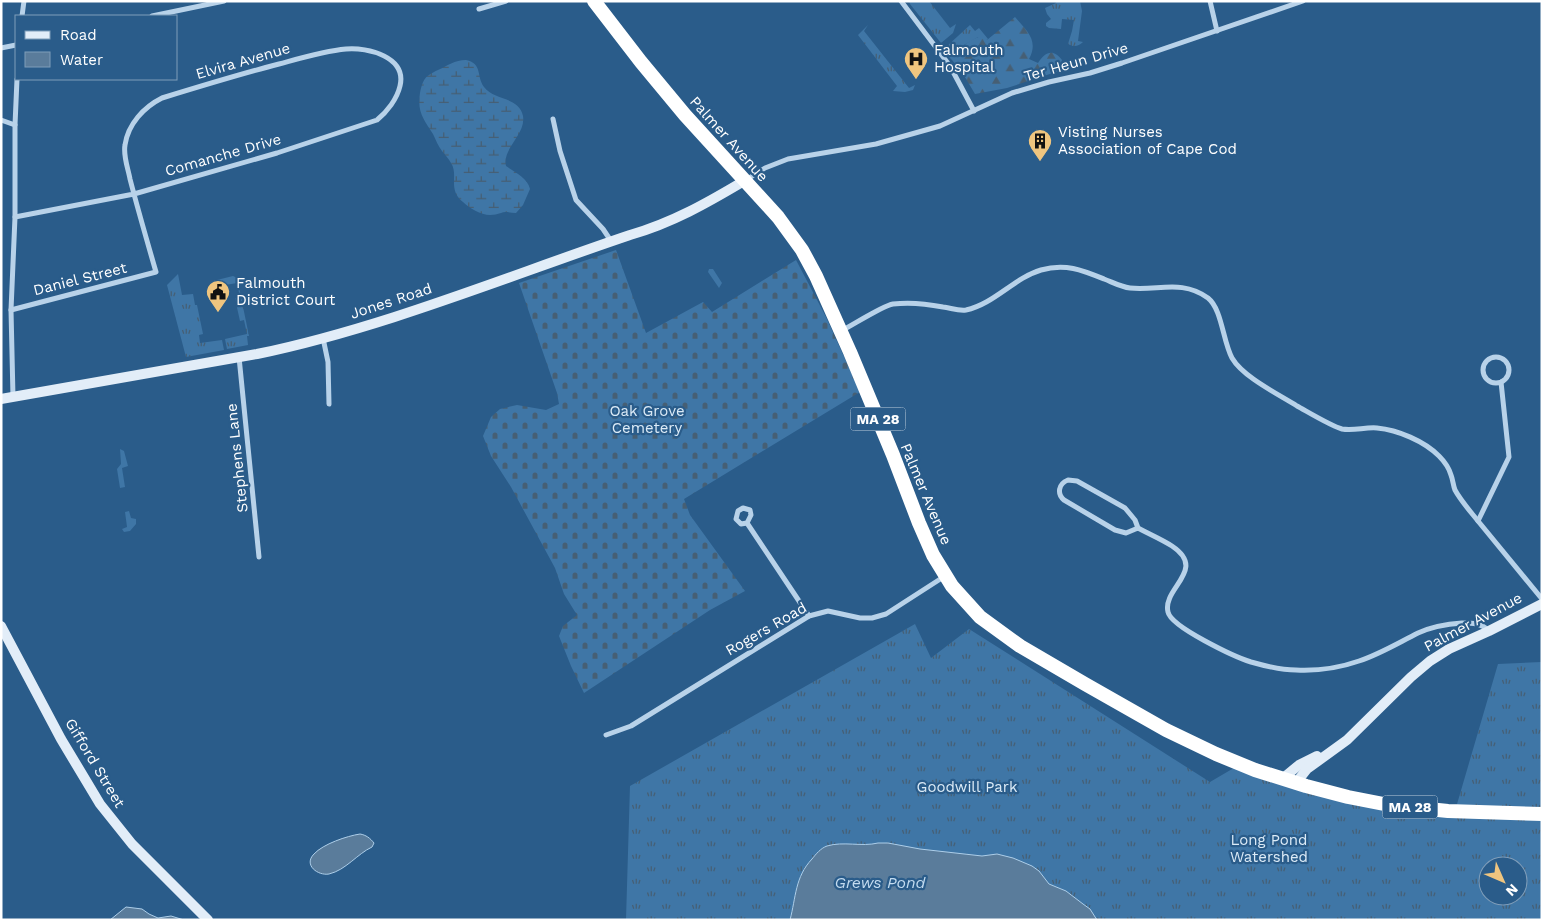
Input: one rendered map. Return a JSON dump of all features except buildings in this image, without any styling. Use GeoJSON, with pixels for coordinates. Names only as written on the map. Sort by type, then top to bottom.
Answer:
{"type":"FeatureCollection","features":[{"type":"Feature","properties":{"kind":"highway","name":"Palmer Avenue"},"geometry":{"type":"LineString","coordinates":[[594,1],[652,75],[744,182],[778,217],[802,250],[816,276],[840,331],[893,455],[923,533],[945,576],[960,596],[980,617],[1005,636],[1166,730],[1216,754],[1289,781]]}},
{"type":"Feature","properties":{"kind":"highway","name":"MA 28"},"geometry":{"type":"LineString","coordinates":[[1289,781],[1348,797],[1389,804],[1448,811],[1542,814]]}},
{"type":"Feature","properties":{"kind":"main road","name":"Jones Road"},"geometry":{"type":"LineString","coordinates":[[1,399],[239,357],[323,338],[656,227],[685,215],[744,182]]}},
{"type":"Feature","properties":{"kind":"main road","name":"Palmer Avenue"},"geometry":{"type":"LineString","coordinates":[[1289,781],[1299,764],[1332,752],[1430,661],[1449,649],[1542,604]]}},
{"type":"Feature","properties":{"kind":"main road","name":"Gifford Street"},"geometry":{"type":"LineString","coordinates":[[1,626],[65,746],[100,804],[132,844],[208,920]]}},
{"type":"Feature","properties":{"kind":"street"},"geometry":{"type":"LineString","coordinates":[[22,15],[24,1]]}},
{"type":"Feature","properties":{"kind":"street"},"geometry":{"type":"LineString","coordinates":[[157,15],[224,1]]}},
{"type":"Feature","properties":{"kind":"street"},"geometry":{"type":"LineString","coordinates":[[479,10],[506,1]]}},
{"type":"Feature","properties":{"kind":"street"},"geometry":{"type":"LineString","coordinates":[[901,1],[950,66],[974,111]]}},
{"type":"Feature","properties":{"kind":"street"},"geometry":{"type":"LineString","coordinates":[[1210,1],[1217,31]]}},
{"type":"Feature","properties":{"kind":"street","name":"Ter Heun Drive"},"geometry":{"type":"LineString","coordinates":[[744,182],[765,168],[788,158],[896,139],[940,126],[1012,93],[1114,66],[1303,1]]}},
{"type":"Feature","properties":{"kind":"street"},"geometry":{"type":"LineString","coordinates":[[1,48],[15,45]]}},
{"type":"Feature","properties":{"kind":"street","name":"Elvira Avenue"},"geometry":{"type":"LineString","coordinates":[[156,272],[134,194],[124,149],[127,135],[136,120],[148,106],[162,98],[236,75],[300,58],[348,49],[366,50],[387,57],[399,69]]}},
{"type":"Feature","properties":{"kind":"street","name":"Comanche Drive"},"geometry":{"type":"LineString","coordinates":[[15,217],[134,194],[377,120],[391,105],[398,92],[401,83],[399,69]]}},
{"type":"Feature","properties":{"kind":"street"},"geometry":{"type":"LineString","coordinates":[[13,397],[11,310],[15,217],[15,125],[18,80]]}},
{"type":"Feature","properties":{"kind":"street"},"geometry":{"type":"LineString","coordinates":[[553,119],[560,151],[576,200],[603,229],[611,241]]}},
{"type":"Feature","properties":{"kind":"street"},"geometry":{"type":"LineString","coordinates":[[1,120],[15,125]]}},
{"type":"Feature","properties":{"kind":"street"},"geometry":{"type":"LineString","coordinates":[[840,331],[890,305],[907,304],[965,310],[985,303],[1015,282],[1029,275],[1053,268],[1070,267],[1129,288],[1162,286],[1188,288],[1210,300],[1217,308],[1226,346],[1233,359],[1248,375],[1306,411],[1340,428],[1376,428],[1396,432],[1425,444],[1439,456],[1451,474],[1454,488],[1459,497],[1542,598]]}},
{"type":"Feature","properties":{"kind":"street","name":"Daniel Street"},"geometry":{"type":"LineString","coordinates":[[11,310],[156,272]]}},
{"type":"Feature","properties":{"kind":"street"},"geometry":{"type":"LineString","coordinates":[[323,338],[328,362],[329,404]]}},
{"type":"Feature","properties":{"kind":"street","name":"Stephens Lane"},"geometry":{"type":"LineString","coordinates":[[239,357],[259,557]]}},
{"type":"Feature","properties":{"kind":"street"},"geometry":{"type":"LineString","coordinates":[[1478,521],[1509,457],[1501,382],[1508,373],[1508,364],[1500,358],[1492,357],[1484,364],[1482,369],[1484,375],[1491,382],[1501,382]]}},
{"type":"Feature","properties":{"kind":"street"},"geometry":{"type":"LineString","coordinates":[[1138,528],[1126,533],[1115,530],[1061,498],[1059,491],[1061,485],[1068,480],[1077,481],[1116,503],[1129,513],[1135,520],[1138,528],[1172,546],[1184,560],[1186,567],[1183,578],[1172,592],[1168,603],[1167,610],[1169,616],[1194,634],[1251,662],[1294,670],[1336,667],[1369,658],[1433,628],[1452,624],[1478,623],[1489,631]]}},
{"type":"Feature","properties":{"kind":"street"},"geometry":{"type":"LineString","coordinates":[[746,523],[809,616]]}},
{"type":"Feature","properties":{"kind":"street","name":"Rogers Road"},"geometry":{"type":"LineString","coordinates":[[606,735],[631,726],[809,616],[828,611],[860,618],[872,618],[886,614],[945,576]]}},
{"type":"Feature","properties":{"kind":"green space"},"geometry":{"type":"Polygon","coordinates":[[[909,1],[929,1],[950,28],[956,24],[953,33],[941,43],[909,1]]]}},
{"type":"Feature","properties":{"kind":"green space"},"geometry":{"type":"Polygon","coordinates":[[[1055,1],[1080,1],[1082,11],[1078,41],[1083,42],[1079,45],[1068,44],[1074,20],[1062,19],[1061,29],[1046,26],[1046,23],[1051,19],[1045,8],[1056,3],[1055,1]]]}},
{"type":"Feature","properties":{"kind":"green space"},"geometry":{"type":"Polygon","coordinates":[[[1015,17],[1027,31],[1032,41],[1032,52],[1029,59],[1038,63],[1046,54],[1055,54],[1062,60],[1059,71],[1007,88],[975,94],[962,72],[952,60],[952,56],[974,39],[983,36],[987,40],[1015,17]]]}},
{"type":"Feature","properties":{"kind":"green space"},"geometry":{"type":"Polygon","coordinates":[[[868,25],[864,31],[909,88],[915,85],[913,90],[905,92],[893,91],[897,86],[858,35],[868,25]]]}},
{"type":"Feature","properties":{"kind":"green space"},"geometry":{"type":"Polygon","coordinates":[[[970,25],[975,31],[979,28],[988,39],[978,37],[962,46],[952,56],[952,60],[947,55],[946,47],[970,25]]]}},
{"type":"Feature","properties":{"kind":"green space"},"geometry":{"type":"Polygon","coordinates":[[[466,60],[475,64],[482,83],[488,91],[517,105],[523,116],[521,129],[507,153],[506,159],[506,166],[524,178],[530,189],[523,205],[516,213],[483,214],[468,207],[458,197],[454,187],[453,168],[439,147],[420,111],[420,93],[425,78],[451,64],[466,60]]]}},
{"type":"Feature","properties":{"kind":"green space","name":"Oak Grove Cemetery"},"geometry":{"type":"Polygon","coordinates":[[[616,250],[646,333],[703,302],[712,312],[796,260],[826,317],[860,392],[684,499],[690,515],[745,591],[710,610],[584,693],[559,636],[563,626],[577,615],[564,594],[555,568],[511,487],[491,456],[483,436],[491,417],[500,409],[517,405],[546,410],[559,404],[557,393],[519,283],[616,250]]]}},
{"type":"Feature","properties":{"kind":"green space"},"geometry":{"type":"Polygon","coordinates":[[[709,269],[713,269],[722,283],[719,288],[708,272],[709,269]]]}},
{"type":"Feature","properties":{"kind":"green space"},"geometry":{"type":"Polygon","coordinates":[[[178,274],[182,295],[193,294],[195,305],[197,305],[203,334],[199,335],[200,343],[222,340],[224,350],[186,357],[167,285],[178,274]]]}},
{"type":"Feature","properties":{"kind":"green space"},"geometry":{"type":"Polygon","coordinates":[[[233,276],[237,278],[242,301],[236,302],[235,298],[240,297],[237,283],[216,285],[217,280],[233,276]]]}},
{"type":"Feature","properties":{"kind":"green space"},"geometry":{"type":"Polygon","coordinates":[[[242,302],[249,336],[247,336],[248,345],[227,349],[225,339],[247,334],[244,320],[240,321],[236,303],[242,302]]]}},
{"type":"Feature","properties":{"kind":"green space"},"geometry":{"type":"Polygon","coordinates":[[[120,449],[124,451],[128,466],[122,468],[125,487],[120,488],[117,469],[121,464],[120,449]]]}},
{"type":"Feature","properties":{"kind":"green space"},"geometry":{"type":"Polygon","coordinates":[[[129,511],[131,518],[136,519],[136,524],[130,531],[124,532],[122,529],[127,527],[125,512],[129,511]]]}},
{"type":"Feature","properties":{"kind":"green space","name":"Goodwill Park"},"geometry":{"type":"Polygon","coordinates":[[[915,624],[931,658],[969,629],[1210,782],[1239,765],[1302,782],[1455,811],[1498,664],[1542,662],[1542,920],[626,920],[630,786],[915,624]]]}},
{"type":"Feature","properties":{"kind":"water"},"geometry":{"type":"Polygon","coordinates":[[[360,834],[366,836],[374,843],[372,847],[335,872],[325,874],[313,869],[310,862],[311,858],[318,850],[342,839],[360,834]]]}},
{"type":"Feature","properties":{"kind":"water","name":"Grews Pond"},"geometry":{"type":"Polygon","coordinates":[[[878,843],[982,856],[997,854],[1013,858],[1039,871],[1049,884],[1066,891],[1090,909],[1097,920],[790,920],[799,880],[806,866],[815,855],[827,846],[878,843]]]}},
{"type":"Feature","properties":{"kind":"water"},"geometry":{"type":"Polygon","coordinates":[[[126,907],[142,909],[158,918],[171,916],[184,920],[110,920],[126,907]]]}},
{"type":"Feature","properties":{"kind":"place","name":"Falmouth Hospital"},"geometry":{"type":"Point","coordinates":[916,80]}},
{"type":"Feature","properties":{"kind":"place","name":"Visting Nurses Association of Cape Cod"},"geometry":{"type":"Point","coordinates":[1040,162]}},
{"type":"Feature","properties":{"kind":"place","name":"Falmouth District Court"},"geometry":{"type":"Point","coordinates":[218,313]}},
{"type":"Feature","properties":{"kind":"park label","name":"Long Pond Watershed"},"geometry":{"type":"Point","coordinates":[1269,848]}}]}
